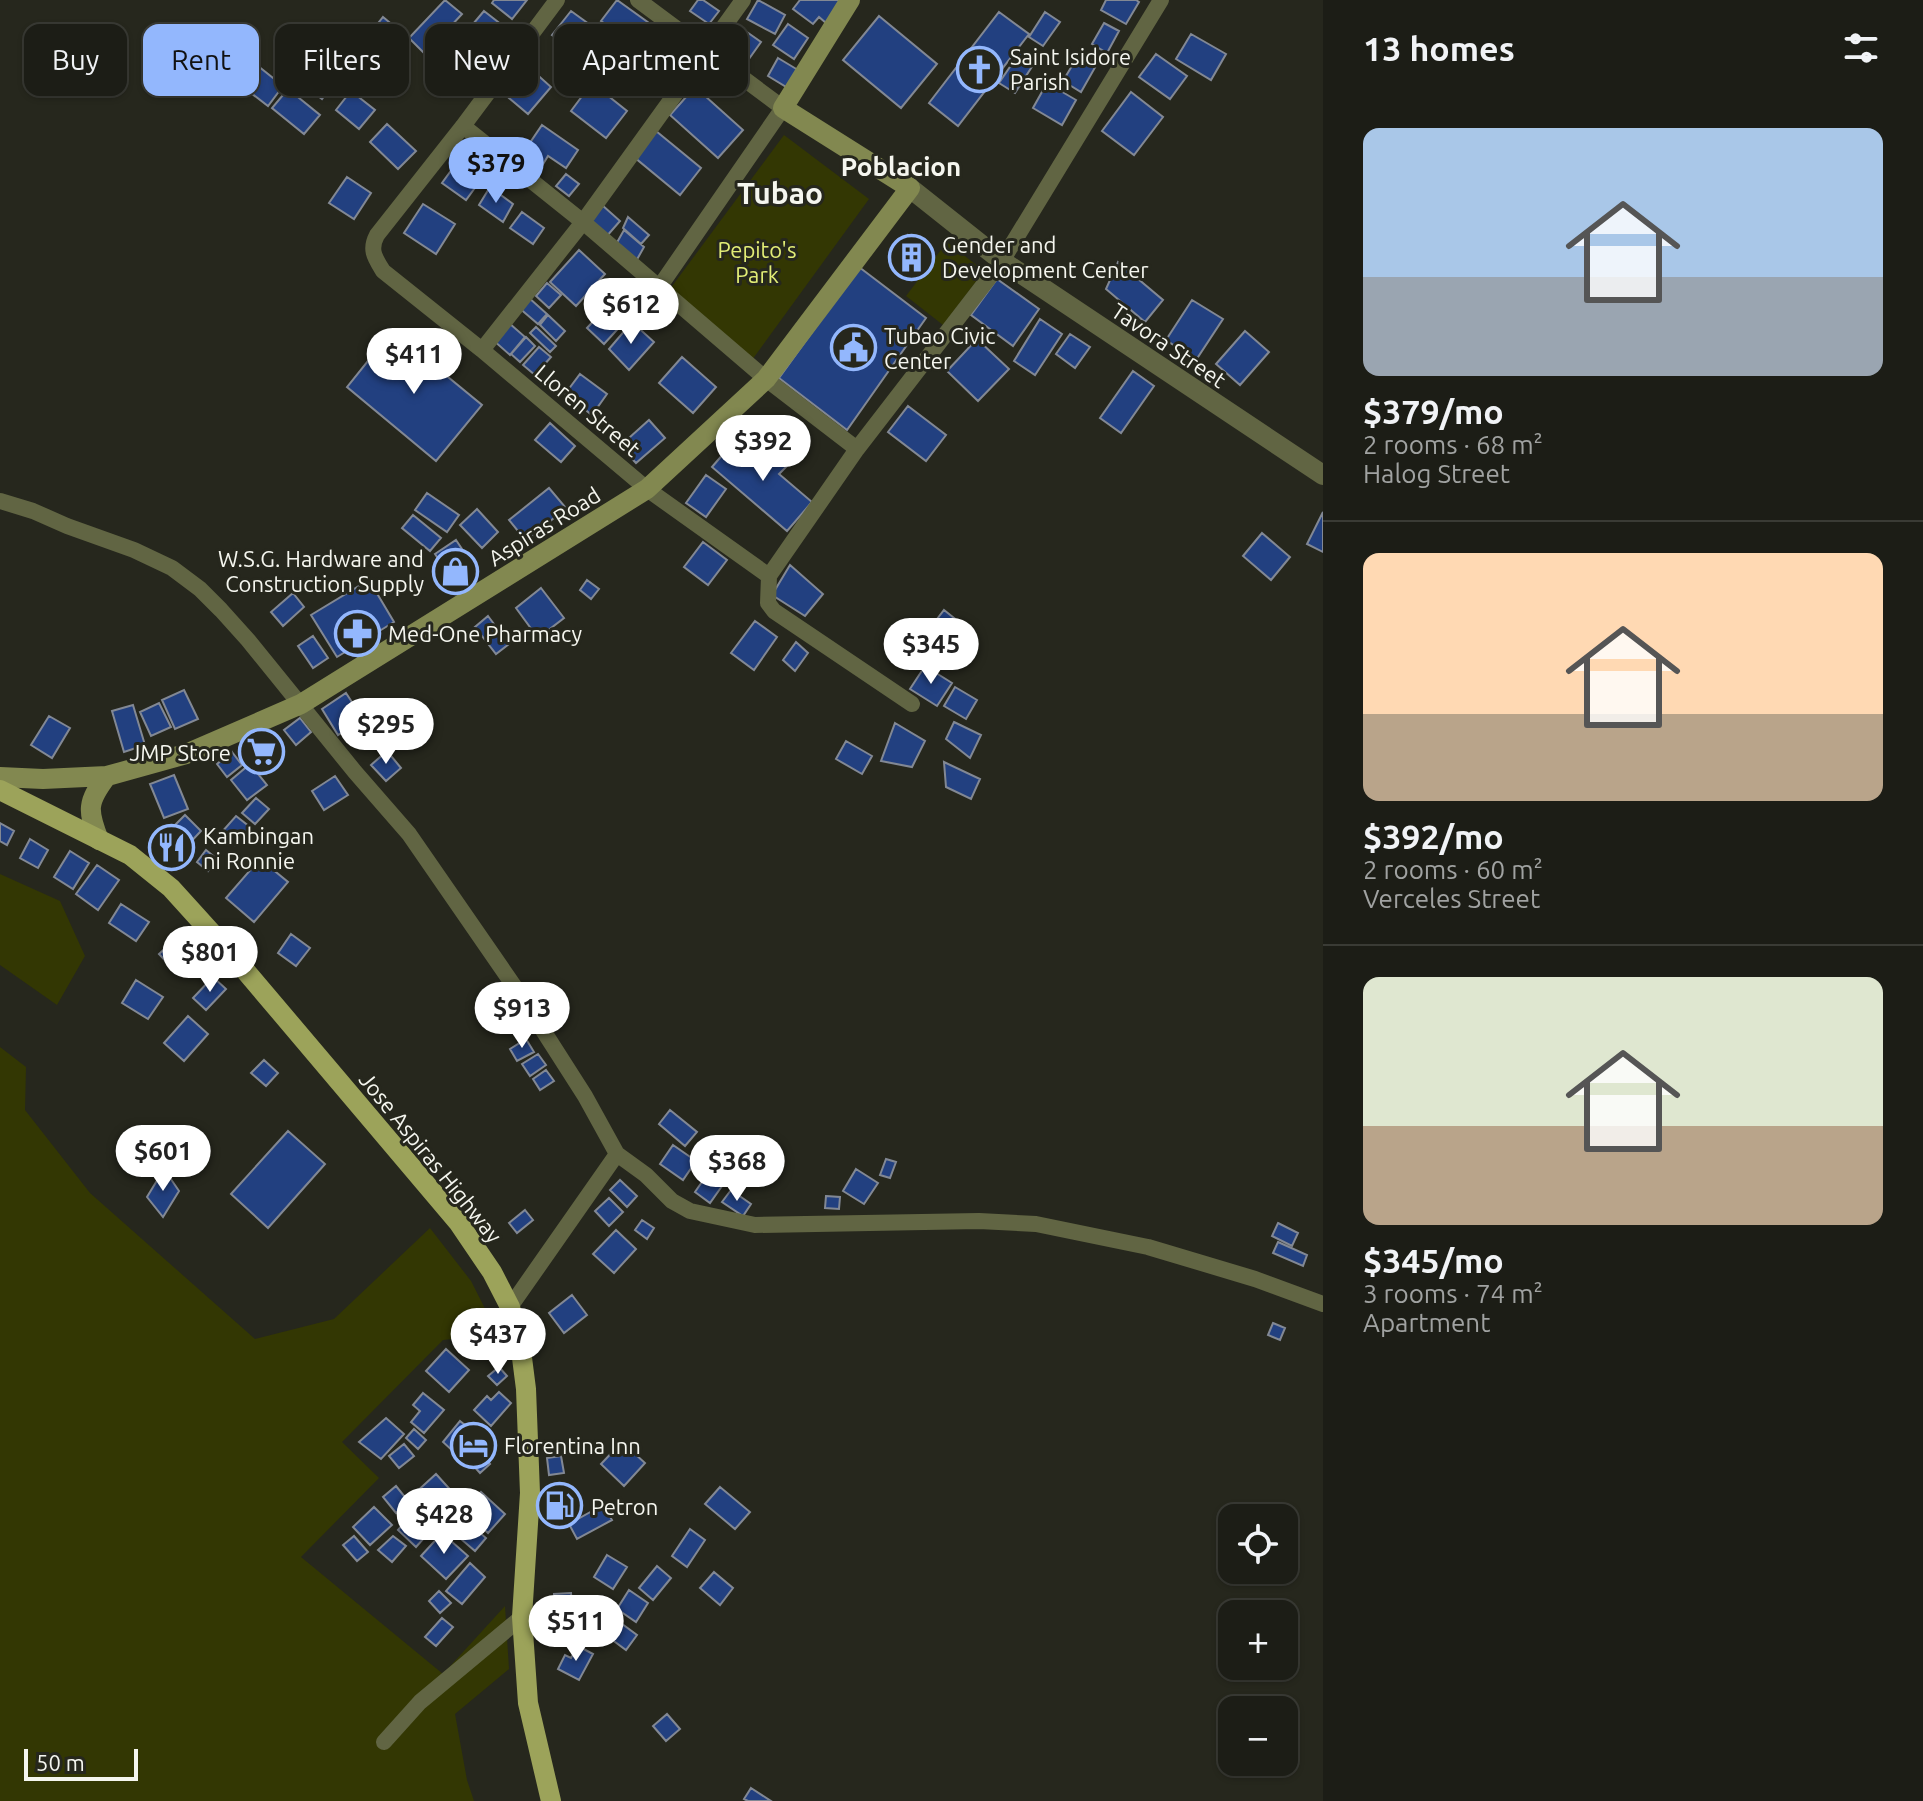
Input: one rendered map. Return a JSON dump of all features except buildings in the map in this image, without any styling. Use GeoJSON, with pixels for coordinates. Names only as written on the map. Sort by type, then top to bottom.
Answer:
{"type":"FeatureCollection","features":[{"type":"Feature","properties":{"kind":"main road"},"geometry":{"type":"LineString","coordinates":[[783,108],[850,0]]}},
{"type":"Feature","properties":{"kind":"main road","name":"Tavora Street"},"geometry":{"type":"LineString","coordinates":[[783,108],[910,188]]}},
{"type":"Feature","properties":{"kind":"main road","name":"Aspiras Road"},"geometry":{"type":"LineString","coordinates":[[0,777],[43,779],[107,776],[186,754],[301,704],[647,489],[766,379],[910,188]]}},
{"type":"Feature","properties":{"kind":"main road"},"geometry":{"type":"LineString","coordinates":[[99,840],[90,808],[93,796],[107,776]]}},
{"type":"Feature","properties":{"kind":"main road","name":"Jose Aspiras Highway"},"geometry":{"type":"LineString","coordinates":[[0,790],[130,855],[161,879],[217,938],[458,1222],[492,1272],[510,1307],[521,1350],[529,1424],[530,1493],[522,1617],[528,1703],[551,1801]]}},
{"type":"Feature","properties":{"kind":"street"},"geometry":{"type":"LineString","coordinates":[[557,0],[463,126],[583,222],[766,379],[857,449]]}},
{"type":"Feature","properties":{"kind":"street","name":"Tavora Street"},"geometry":{"type":"LineString","coordinates":[[638,0],[670,24]]}},
{"type":"Feature","properties":{"kind":"street"},"geometry":{"type":"LineString","coordinates":[[726,24],[743,0]]}},
{"type":"Feature","properties":{"kind":"street"},"geometry":{"type":"LineString","coordinates":[[912,704],[774,611],[768,603],[769,576],[857,449],[1002,261],[1161,0]]}},
{"type":"Feature","properties":{"kind":"street","name":"Tavora Street"},"geometry":{"type":"LineString","coordinates":[[748,82],[783,108]]}},
{"type":"Feature","properties":{"kind":"street"},"geometry":{"type":"LineString","coordinates":[[482,350],[583,222],[674,96]]}},
{"type":"Feature","properties":{"kind":"street"},"geometry":{"type":"LineString","coordinates":[[658,289],[783,108]]}},
{"type":"Feature","properties":{"kind":"street","name":"Lloren Street"},"geometry":{"type":"LineString","coordinates":[[463,126],[377,235],[372,250],[383,271],[647,489],[769,576]]}},
{"type":"Feature","properties":{"kind":"street","name":"Tavora Street"},"geometry":{"type":"LineString","coordinates":[[910,188],[1002,261],[1323,475]]}},
{"type":"Feature","properties":{"kind":"street"},"geometry":{"type":"LineString","coordinates":[[0,501],[134,550],[172,568],[221,610],[424,854],[523,999],[585,1096],[617,1154],[646,1175],[672,1201],[690,1211],[755,1225],[979,1221],[1036,1224],[1148,1247],[1255,1279],[1323,1304]]}},
{"type":"Feature","properties":{"kind":"street"},"geometry":{"type":"LineString","coordinates":[[510,1307],[617,1154]]}},
{"type":"Feature","properties":{"kind":"street"},"geometry":{"type":"LineString","coordinates":[[384,1742],[420,1702],[522,1617]]}},
{"type":"Feature","properties":{"kind":"green space","name":"Pepito's Park"},"geometry":{"type":"Polygon","coordinates":[[[784,135],[869,199],[752,360],[667,293],[784,135]]]}},
{"type":"Feature","properties":{"kind":"green space"},"geometry":{"type":"Polygon","coordinates":[[[947,242],[984,271],[943,325],[906,296],[947,242]]]}},
{"type":"Feature","properties":{"kind":"green space"},"geometry":{"type":"Polygon","coordinates":[[[0,874],[60,901],[85,956],[57,1005],[0,965],[0,874]]]}},
{"type":"Feature","properties":{"kind":"green space"},"geometry":{"type":"Polygon","coordinates":[[[0,1047],[26,1067],[25,1110],[90,1193],[255,1339],[334,1319],[430,1228],[471,1281],[498,1334],[443,1340],[342,1442],[379,1478],[301,1557],[443,1674],[505,1606],[509,1669],[455,1714],[474,1801],[0,1801],[0,1047]]]}},
{"type":"Feature","properties":{"kind":"place","name":"Saint Isidore Parish"},"geometry":{"type":"Point","coordinates":[979,69]}},
{"type":"Feature","properties":{"kind":"place","name":"Gender and Development Center"},"geometry":{"type":"Point","coordinates":[911,257]}},
{"type":"Feature","properties":{"kind":"place","name":"Tubao Civic Center"},"geometry":{"type":"Point","coordinates":[853,348]}},
{"type":"Feature","properties":{"kind":"place","name":"W.S.G. Hardware and Construction Supply"},"geometry":{"type":"Point","coordinates":[455,571]}},
{"type":"Feature","properties":{"kind":"place","name":"Med-One Pharmacy"},"geometry":{"type":"Point","coordinates":[357,633]}},
{"type":"Feature","properties":{"kind":"place","name":"JMP Store"},"geometry":{"type":"Point","coordinates":[262,752]}},
{"type":"Feature","properties":{"kind":"place","name":"Kambingan ni Ronnie"},"geometry":{"type":"Point","coordinates":[172,848]}},
{"type":"Feature","properties":{"kind":"place","name":"Florentina Inn"},"geometry":{"type":"Point","coordinates":[473,1445]}},
{"type":"Feature","properties":{"kind":"place","name":"Petron"},"geometry":{"type":"Point","coordinates":[560,1506]}},
{"type":"Feature","properties":{"kind":"district","name":"Poblacion"},"geometry":{"type":"Point","coordinates":[901,166]}},
{"type":"Feature","properties":{"kind":"district","name":"Tubao"},"geometry":{"type":"Point","coordinates":[780,193]}}]}
